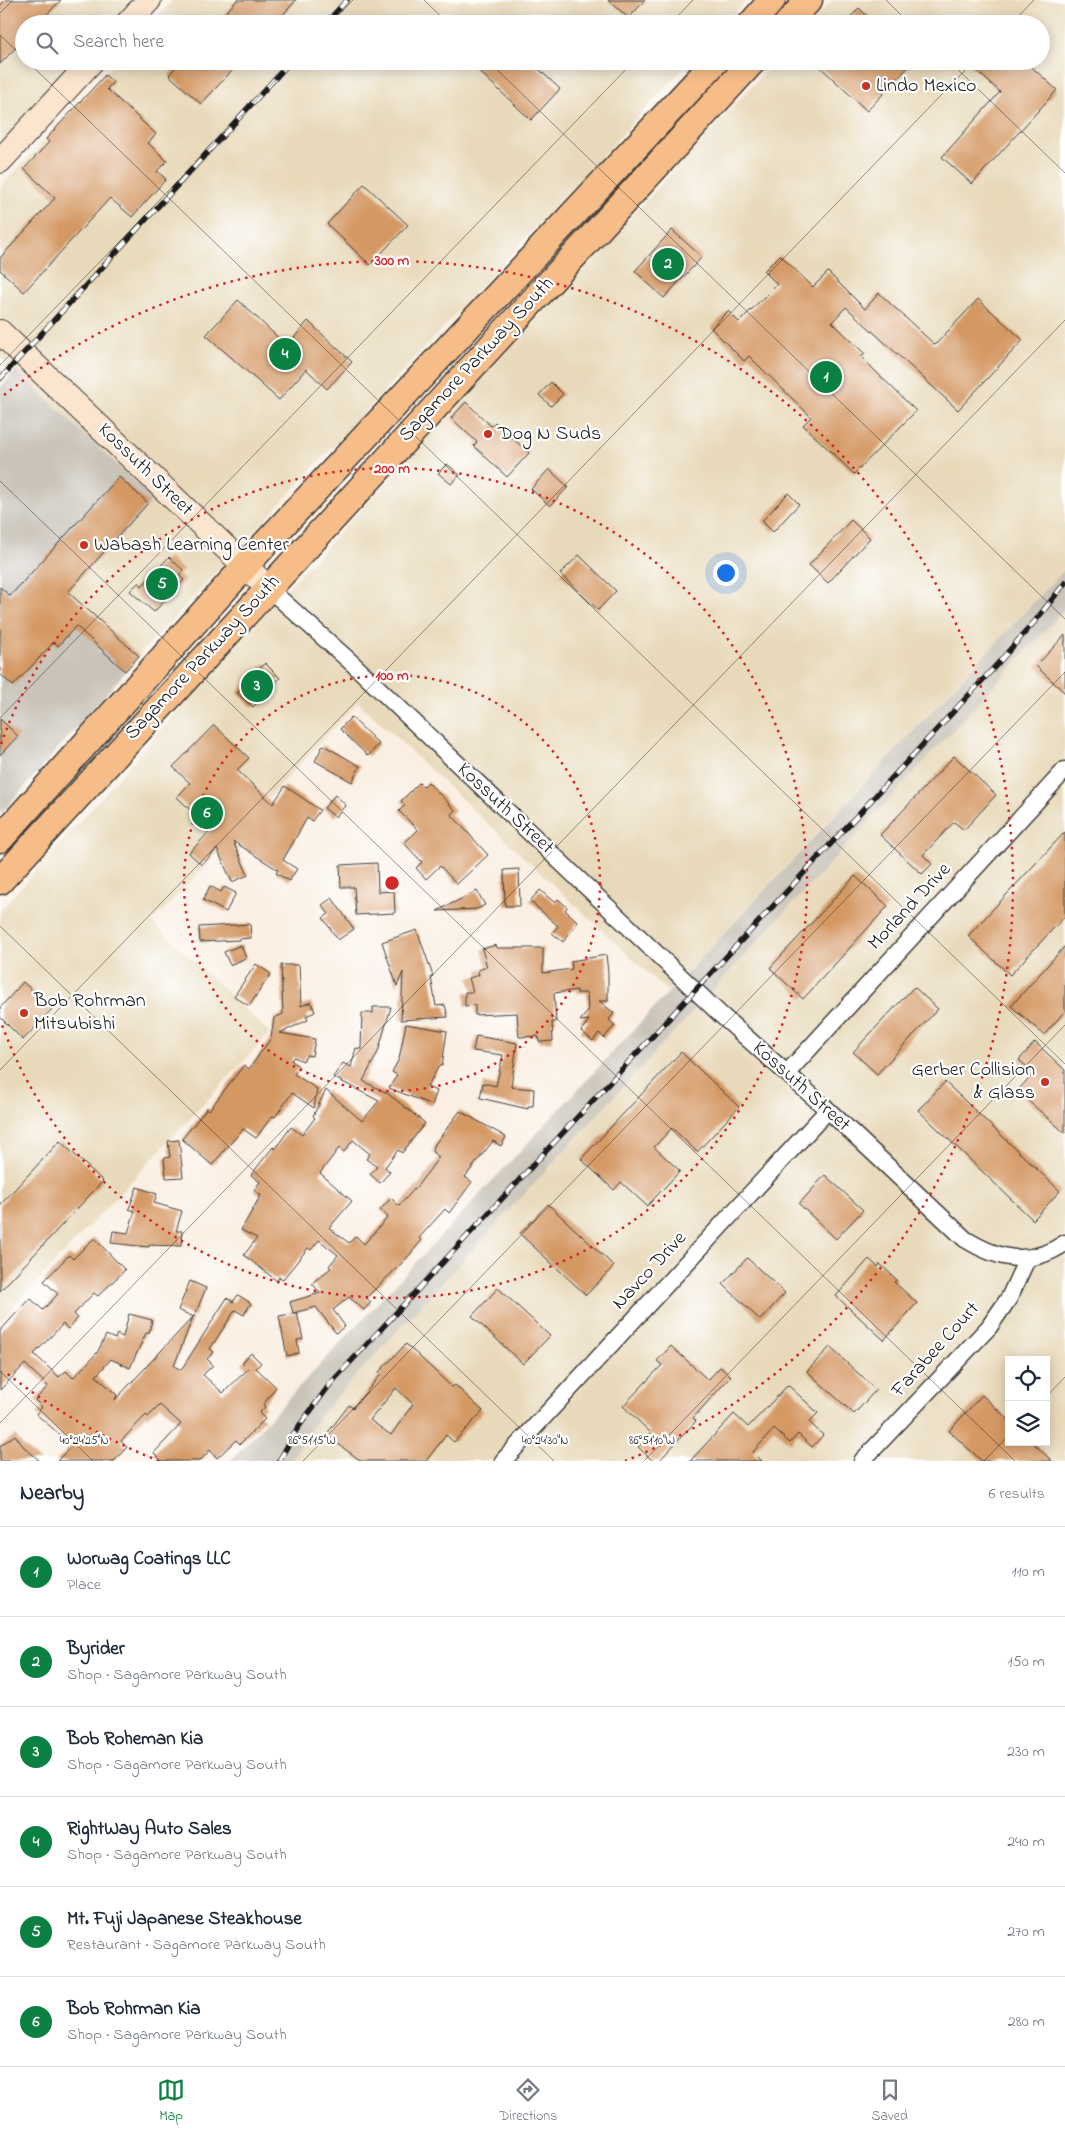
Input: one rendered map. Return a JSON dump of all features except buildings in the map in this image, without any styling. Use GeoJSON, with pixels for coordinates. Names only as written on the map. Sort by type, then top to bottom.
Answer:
{"type":"FeatureCollection","features":[{"type":"Feature","properties":{"kind":"main road"},"geometry":{"type":"LineString","coordinates":[[759,15],[772,0]]}},
{"type":"Feature","properties":{"kind":"main road"},"geometry":{"type":"LineString","coordinates":[[795,15],[809,0]]}},
{"type":"Feature","properties":{"kind":"main road","name":"Sagamore Parkway South"},"geometry":{"type":"LineString","coordinates":[[0,839],[245,566],[708,70]]}},
{"type":"Feature","properties":{"kind":"main road","name":"Sagamore Parkway South"},"geometry":{"type":"LineString","coordinates":[[0,881],[745,70]]}},
{"type":"Feature","properties":{"kind":"street"},"geometry":{"type":"LineString","coordinates":[[134,15],[145,1]]}},
{"type":"Feature","properties":{"kind":"street"},"geometry":{"type":"LineString","coordinates":[[0,160],[84,70]]}},
{"type":"Feature","properties":{"kind":"street","name":"Kossuth Street"},"geometry":{"type":"LineString","coordinates":[[0,332],[268,588],[353,664],[721,1015],[828,1110],[965,1239],[983,1250],[1006,1258],[1027,1259]]}},
{"type":"Feature","properties":{"kind":"street","name":"Morland Drive"},"geometry":{"type":"LineString","coordinates":[[787,1073],[1065,770]]}},
{"type":"Feature","properties":{"kind":"street","name":"Navco Drive"},"geometry":{"type":"LineString","coordinates":[[503,1461],[828,1110]]}},
{"type":"Feature","properties":{"kind":"street"},"geometry":{"type":"LineString","coordinates":[[1027,1259],[1046,1254],[1065,1243]]}},
{"type":"Feature","properties":{"kind":"street","name":"Farabee Court"},"geometry":{"type":"LineString","coordinates":[[862,1461],[989,1327],[1009,1298],[1027,1259]]}},
{"type":"Feature","properties":{"kind":"shaded area"},"geometry":{"type":"Polygon","coordinates":[[[0,0],[149,0],[135,15],[15,15],[15,70],[84,70],[0,161],[0,0]]]}},
{"type":"Feature","properties":{"kind":"shaded area"},"geometry":{"type":"Polygon","coordinates":[[[173,0],[747,0],[733,15],[159,15],[173,0]]]}},
{"type":"Feature","properties":{"kind":"shaded area"},"geometry":{"type":"Polygon","coordinates":[[[832,0],[1065,0],[1065,569],[668,992],[358,702],[152,922],[270,1033],[0,1321],[0,911],[264,614],[767,70],[1050,70],[1050,15],[818,15],[832,0]]]}},
{"type":"Feature","properties":{"kind":"shaded area"},"geometry":{"type":"Polygon","coordinates":[[[108,70],[682,70],[139,656],[68,592],[154,500],[0,357],[0,188],[108,70]]]}},
{"type":"Feature","properties":{"kind":"shaded area"},"geometry":{"type":"Polygon","coordinates":[[[16,370],[154,500],[68,592],[139,656],[0,815],[0,388],[16,370]]]}},
{"type":"Feature","properties":{"kind":"shaded area"},"geometry":{"type":"Polygon","coordinates":[[[1065,569],[1065,609],[321,1414],[291,1461],[230,1461],[1065,569]]]}},
{"type":"Feature","properties":{"kind":"shaded area"},"geometry":{"type":"Polygon","coordinates":[[[1065,609],[1065,1461],[291,1461],[321,1414],[1065,609]]]}},
{"type":"Feature","properties":{"kind":"railway"},"geometry":{"type":"LineString","coordinates":[[333,15],[347,0]]}},
{"type":"Feature","properties":{"kind":"railway"},"geometry":{"type":"LineString","coordinates":[[0,379],[283,70]]}},
{"type":"Feature","properties":{"kind":"railway"},"geometry":{"type":"LineString","coordinates":[[279,1461],[297,1429],[331,1383],[992,670],[1036,620],[1065,583]]}},
{"type":"Feature","properties":{"kind":"place","name":"Lindo Mexico"},"geometry":{"type":"Point","coordinates":[866,86]}},
{"type":"Feature","properties":{"kind":"place","name":"Byrider"},"geometry":{"type":"Point","coordinates":[668,264]}},
{"type":"Feature","properties":{"kind":"place","name":"RightWay Auto Sales"},"geometry":{"type":"Point","coordinates":[285,354]}},
{"type":"Feature","properties":{"kind":"place","name":"Worwag Coatings LLC"},"geometry":{"type":"Point","coordinates":[826,377]}},
{"type":"Feature","properties":{"kind":"place","name":"Dog N Suds"},"geometry":{"type":"Point","coordinates":[488,434]}},
{"type":"Feature","properties":{"kind":"place","name":"Wabash Learning Center"},"geometry":{"type":"Point","coordinates":[84,545]}},
{"type":"Feature","properties":{"kind":"place","name":"Mt. Fuji Japanese Steakhouse"},"geometry":{"type":"Point","coordinates":[162,584]}},
{"type":"Feature","properties":{"kind":"place","name":"Bob Roheman Kia"},"geometry":{"type":"Point","coordinates":[257,686]}},
{"type":"Feature","properties":{"kind":"place","name":"Bob Rohrman Kia"},"geometry":{"type":"Point","coordinates":[207,813]}},
{"type":"Feature","properties":{"kind":"place","name":"Bob Rohrman Mitsubishi"},"geometry":{"type":"Point","coordinates":[24,1013]}},
{"type":"Feature","properties":{"kind":"place","name":"Gerber Collision & Glass"},"geometry":{"type":"Point","coordinates":[1045,1082]}}]}
